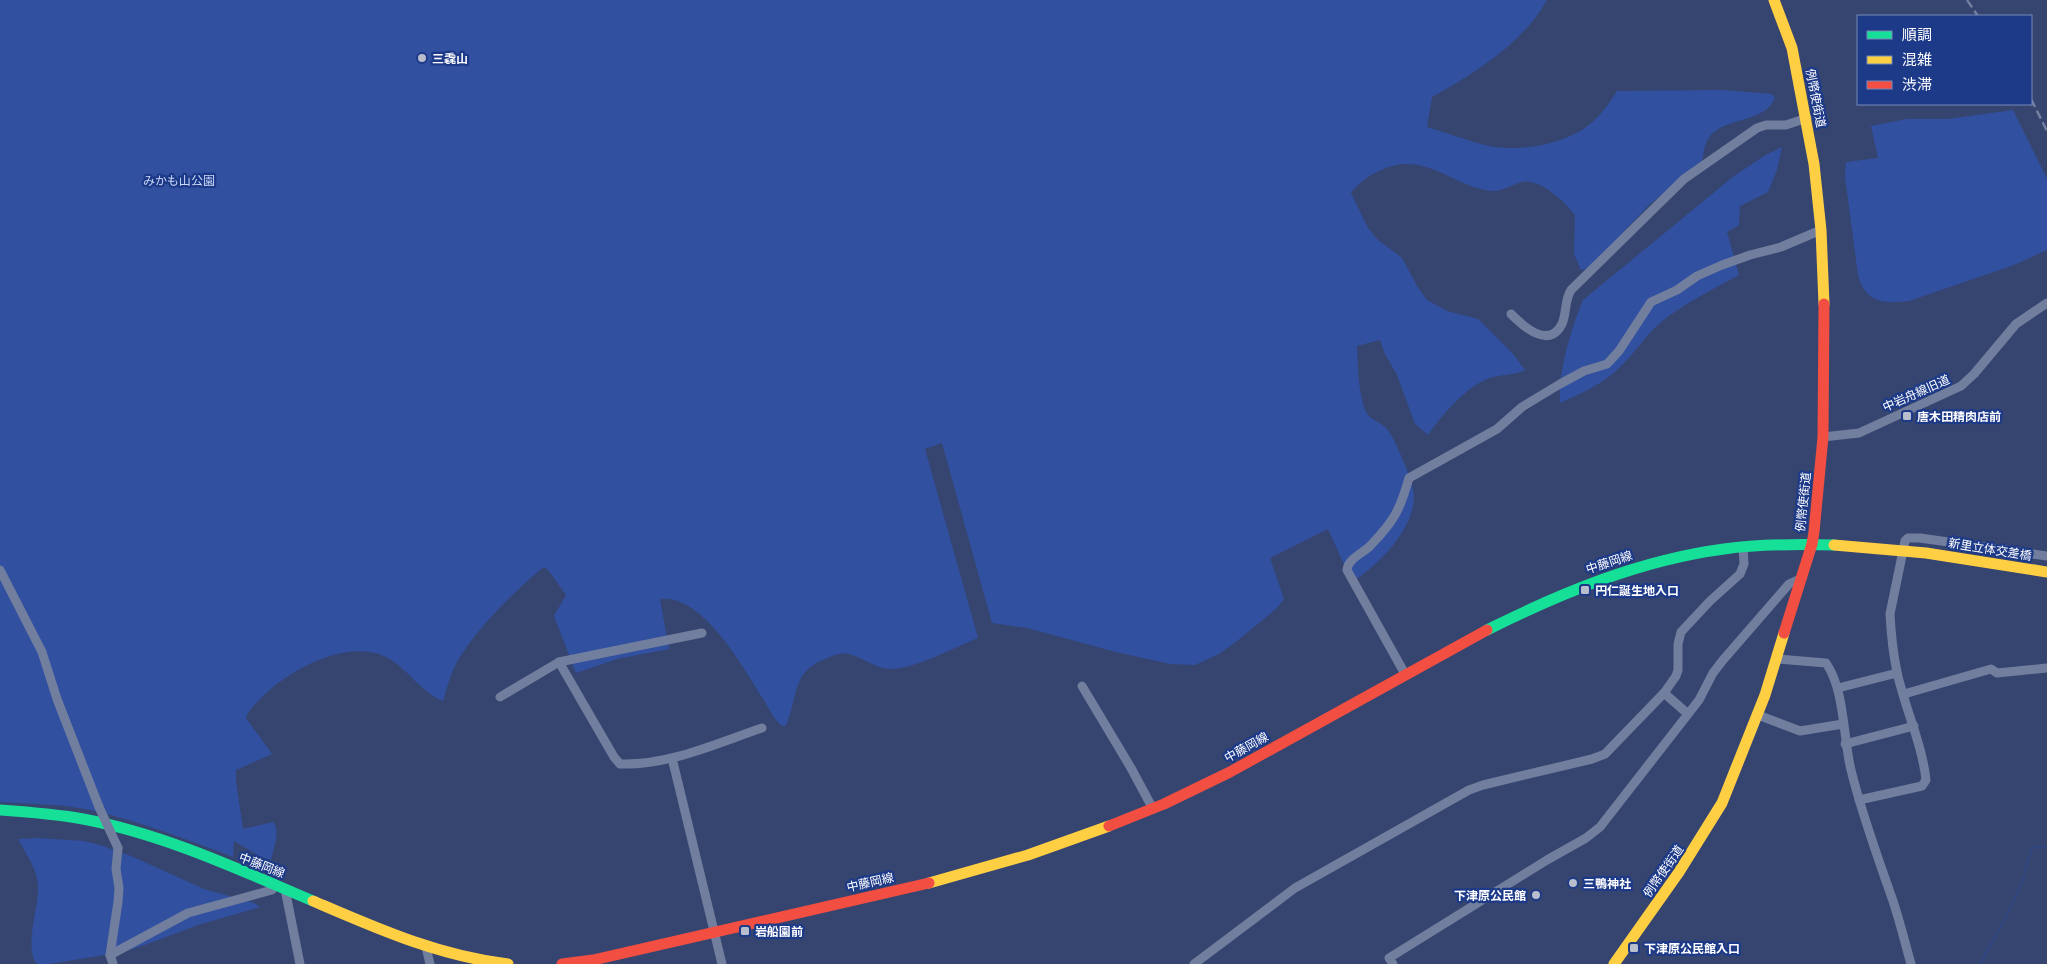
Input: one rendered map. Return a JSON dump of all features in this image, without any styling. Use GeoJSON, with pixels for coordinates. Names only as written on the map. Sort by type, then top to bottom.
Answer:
{"type":"FeatureCollection","features":[{"type":"Feature","properties":{"kind":"main road","name":"例幣使街道"},"geometry":{"type":"LineString","coordinates":[[1614,964],[1679,872],[1714,818],[1728,789],[1758,715],[1777,660],[1812,544],[1823,437],[1824,318],[1821,230],[1807,118],[1792,48],[1774,0]]}},
{"type":"Feature","properties":{"kind":"main road","name":"中藤岡線"},"geometry":{"type":"LineString","coordinates":[[562,964],[578,963],[714,933],[983,869],[1076,838],[1153,809],[1242,766],[1520,612],[1582,586],[1661,560],[1743,546],[1812,544],[1928,554]]}},
{"type":"Feature","properties":{"kind":"main road","name":"新里立体交差橋"},"geometry":{"type":"LineString","coordinates":[[1928,554],[2047,572]]}},
{"type":"Feature","properties":{"kind":"main road","name":"中藤岡線"},"geometry":{"type":"LineString","coordinates":[[0,810],[66,815],[129,829],[280,887],[426,947],[468,959],[508,964]]}},
{"type":"Feature","properties":{"kind":"street"},"geometry":{"type":"LineString","coordinates":[[1511,314],[1525,328],[1535,334],[1545,335],[1552,333],[1562,323],[1567,297],[1571,290],[1684,179],[1757,128],[1766,125],[1786,125],[1807,118]]}},
{"type":"Feature","properties":{"kind":"street"},"geometry":{"type":"LineString","coordinates":[[1405,674],[1348,570],[1350,562],[1367,549],[1396,517],[1410,478],[1498,429],[1522,407],[1560,384],[1584,371],[1607,364],[1619,351],[1651,302],[1677,290],[1698,276],[1750,255],[1781,247],[1821,230]]}},
{"type":"Feature","properties":{"kind":"street","name":"中岩舟線旧道"},"geometry":{"type":"LineString","coordinates":[[1823,437],[1858,433],[1962,386],[2016,324],[2047,303]]}},
{"type":"Feature","properties":{"kind":"street"},"geometry":{"type":"LineString","coordinates":[[1859,800],[1924,785],[1926,780],[1925,768],[1914,726],[1897,673],[1890,614],[1905,542],[1912,538],[2047,556]]}},
{"type":"Feature","properties":{"kind":"street"},"geometry":{"type":"LineString","coordinates":[[1194,964],[1295,888],[1469,790],[1483,785],[1592,760],[1605,754],[1664,692],[1676,676],[1678,670],[1678,644],[1681,632],[1710,601],[1740,574],[1744,564],[1743,546]]}},
{"type":"Feature","properties":{"kind":"street"},"geometry":{"type":"LineString","coordinates":[[0,570],[42,652],[57,699],[118,848],[116,869],[119,882],[118,902],[111,959]]}},
{"type":"Feature","properties":{"kind":"street"},"geometry":{"type":"LineString","coordinates":[[1393,964],[1389,958],[1586,838],[1600,827],[1705,692],[1713,673],[1723,660],[1789,584],[1802,578]]}},
{"type":"Feature","properties":{"kind":"street"},"geometry":{"type":"LineString","coordinates":[[500,697],[559,662],[702,633]]}},
{"type":"Feature","properties":{"kind":"street"},"geometry":{"type":"LineString","coordinates":[[1777,660],[1826,663],[1838,688],[1845,744],[1859,800],[1873,848],[1893,902],[1911,964]]}},
{"type":"Feature","properties":{"kind":"street"},"geometry":{"type":"LineString","coordinates":[[559,662],[614,757],[620,764],[636,764],[672,758],[762,728]]}},
{"type":"Feature","properties":{"kind":"street"},"geometry":{"type":"LineString","coordinates":[[1904,694],[1991,669],[1997,673],[2047,668]]}},
{"type":"Feature","properties":{"kind":"street"},"geometry":{"type":"LineString","coordinates":[[1838,688],[1897,673]]}},
{"type":"Feature","properties":{"kind":"street"},"geometry":{"type":"LineString","coordinates":[[1082,686],[1153,809]]}},
{"type":"Feature","properties":{"kind":"street"},"geometry":{"type":"LineString","coordinates":[[1664,692],[1688,714]]}},
{"type":"Feature","properties":{"kind":"street"},"geometry":{"type":"LineString","coordinates":[[1758,715],[1800,731],[1842,724]]}},
{"type":"Feature","properties":{"kind":"street"},"geometry":{"type":"LineString","coordinates":[[1845,744],[1914,726]]}},
{"type":"Feature","properties":{"kind":"street"},"geometry":{"type":"LineString","coordinates":[[672,758],[722,964]]}},
{"type":"Feature","properties":{"kind":"street"},"geometry":{"type":"LineString","coordinates":[[111,959],[188,914],[280,887],[300,964]]}},
{"type":"Feature","properties":{"kind":"street"},"geometry":{"type":"LineString","coordinates":[[426,947],[430,964]]}},
{"type":"Feature","properties":{"kind":"green space","name":"みかも山公園"},"geometry":{"type":"Polygon","coordinates":[[[0,0],[1547,0],[1537,16],[1511,44],[1465,78],[1432,97],[1427,127],[1489,146],[1513,148],[1539,146],[1563,139],[1585,128],[1603,111],[1617,91],[1722,90],[1772,94],[1775,98],[1763,112],[1717,130],[1710,136],[1707,140],[1701,164],[1695,173],[1653,202],[1628,227],[1601,259],[1588,268],[1581,270],[1574,254],[1575,215],[1552,192],[1536,184],[1522,182],[1500,190],[1490,191],[1472,186],[1422,166],[1409,164],[1396,165],[1381,170],[1357,186],[1351,193],[1368,228],[1377,239],[1402,258],[1427,300],[1447,311],[1478,319],[1513,354],[1525,370],[1492,377],[1470,389],[1454,403],[1428,435],[1415,424],[1397,375],[1385,354],[1380,340],[1357,346],[1360,387],[1365,410],[1370,417],[1388,430],[1400,453],[1411,483],[1414,498],[1412,511],[1407,523],[1383,557],[1352,582],[1328,529],[1270,558],[1284,599],[1277,608],[1219,654],[1195,665],[1170,664],[1116,652],[1027,628],[992,623],[942,443],[925,449],[978,638],[923,662],[901,668],[886,669],[846,654],[835,655],[817,663],[802,676],[787,723],[785,726],[782,726],[773,716],[744,668],[720,634],[706,619],[676,600],[660,599],[669,649],[617,659],[576,673],[554,616],[566,595],[544,567],[508,599],[473,638],[456,664],[443,701],[426,691],[388,658],[364,651],[332,655],[316,661],[273,687],[255,704],[248,712],[246,718],[272,754],[236,770],[236,781],[243,829],[273,822],[275,826],[275,846],[271,860],[261,857],[234,841],[233,857],[147,826],[95,811],[60,806],[0,802],[0,0]]]}},
{"type":"Feature","properties":{"kind":"green space"},"geometry":{"type":"Polygon","coordinates":[[[2013,110],[2047,179],[2047,250],[2014,265],[1909,301],[1891,302],[1877,300],[1871,296],[1865,291],[1858,275],[1845,177],[1846,162],[1878,158],[1871,126],[1907,119],[1948,119],[2013,110]]]}},
{"type":"Feature","properties":{"kind":"green space"},"geometry":{"type":"Polygon","coordinates":[[[1782,147],[1777,170],[1768,192],[1740,206],[1739,225],[1727,232],[1739,275],[1698,297],[1669,316],[1655,328],[1613,374],[1591,388],[1560,403],[1563,364],[1583,300],[1734,176],[1764,156],[1782,147]]]}},
{"type":"Feature","properties":{"kind":"green space"},"geometry":{"type":"Polygon","coordinates":[[[37,838],[84,841],[100,845],[131,856],[204,889],[254,903],[260,907],[198,925],[123,952],[49,964],[37,964],[33,957],[32,937],[38,885],[33,867],[18,839],[37,838]]]}},
{"type":"Feature","properties":{"kind":"waterway"},"geometry":{"type":"LineString","coordinates":[[1980,964],[2007,915],[2023,880],[2032,847],[2047,847]]}},
{"type":"Feature","properties":{"kind":"railway"},"geometry":{"type":"LineString","coordinates":[[1967,0],[1977,15]]}},
{"type":"Feature","properties":{"kind":"railway"},"geometry":{"type":"LineString","coordinates":[[2032,101],[2047,131]]}},
{"type":"Feature","properties":{"kind":"traffic: fast"},"geometry":{"type":"LineString","coordinates":[[1487,630],[1572,591],[1662,561],[1738,547],[1834,545]]}},
{"type":"Feature","properties":{"kind":"traffic: fast"},"geometry":{"type":"LineString","coordinates":[[0,810],[73,817],[142,834],[200,854],[313,901]]}},
{"type":"Feature","properties":{"kind":"traffic: slow"},"geometry":{"type":"LineString","coordinates":[[1774,0],[1792,48],[1814,164],[1821,230],[1824,304]]}},
{"type":"Feature","properties":{"kind":"traffic: slow"},"geometry":{"type":"LineString","coordinates":[[1834,545],[1926,553],[2047,572]]}},
{"type":"Feature","properties":{"kind":"traffic: slow"},"geometry":{"type":"LineString","coordinates":[[1614,964],[1679,872],[1722,803],[1765,695],[1784,633]]}},
{"type":"Feature","properties":{"kind":"traffic: slow"},"geometry":{"type":"LineString","coordinates":[[929,883],[1028,855],[1109,826]]}},
{"type":"Feature","properties":{"kind":"traffic: slow"},"geometry":{"type":"LineString","coordinates":[[313,901],[384,931],[432,948],[457,955],[508,964]]}},
{"type":"Feature","properties":{"kind":"traffic: jam"},"geometry":{"type":"LineString","coordinates":[[1784,633],[1814,532],[1823,437],[1824,304]]}},
{"type":"Feature","properties":{"kind":"traffic: jam"},"geometry":{"type":"LineString","coordinates":[[1109,826],[1164,804],[1230,772],[1487,630]]}},
{"type":"Feature","properties":{"kind":"traffic: jam"},"geometry":{"type":"LineString","coordinates":[[562,964],[593,960],[929,883]]}},
{"type":"Feature","properties":{"kind":"place","name":"三毳山"},"geometry":{"type":"Point","coordinates":[422,58]}},
{"type":"Feature","properties":{"kind":"place","name":"唐木田精肉店前"},"geometry":{"type":"Point","coordinates":[1907,416]}},
{"type":"Feature","properties":{"kind":"place","name":"円仁誕生地入口"},"geometry":{"type":"Point","coordinates":[1585,590]}},
{"type":"Feature","properties":{"kind":"place","name":"三鴨神社"},"geometry":{"type":"Point","coordinates":[1573,883]}},
{"type":"Feature","properties":{"kind":"place","name":"下津原公民館"},"geometry":{"type":"Point","coordinates":[1536,895]}},
{"type":"Feature","properties":{"kind":"place","name":"岩船園前"},"geometry":{"type":"Point","coordinates":[745,931]}},
{"type":"Feature","properties":{"kind":"place","name":"下津原公民館入口"},"geometry":{"type":"Point","coordinates":[1634,948]}}]}
